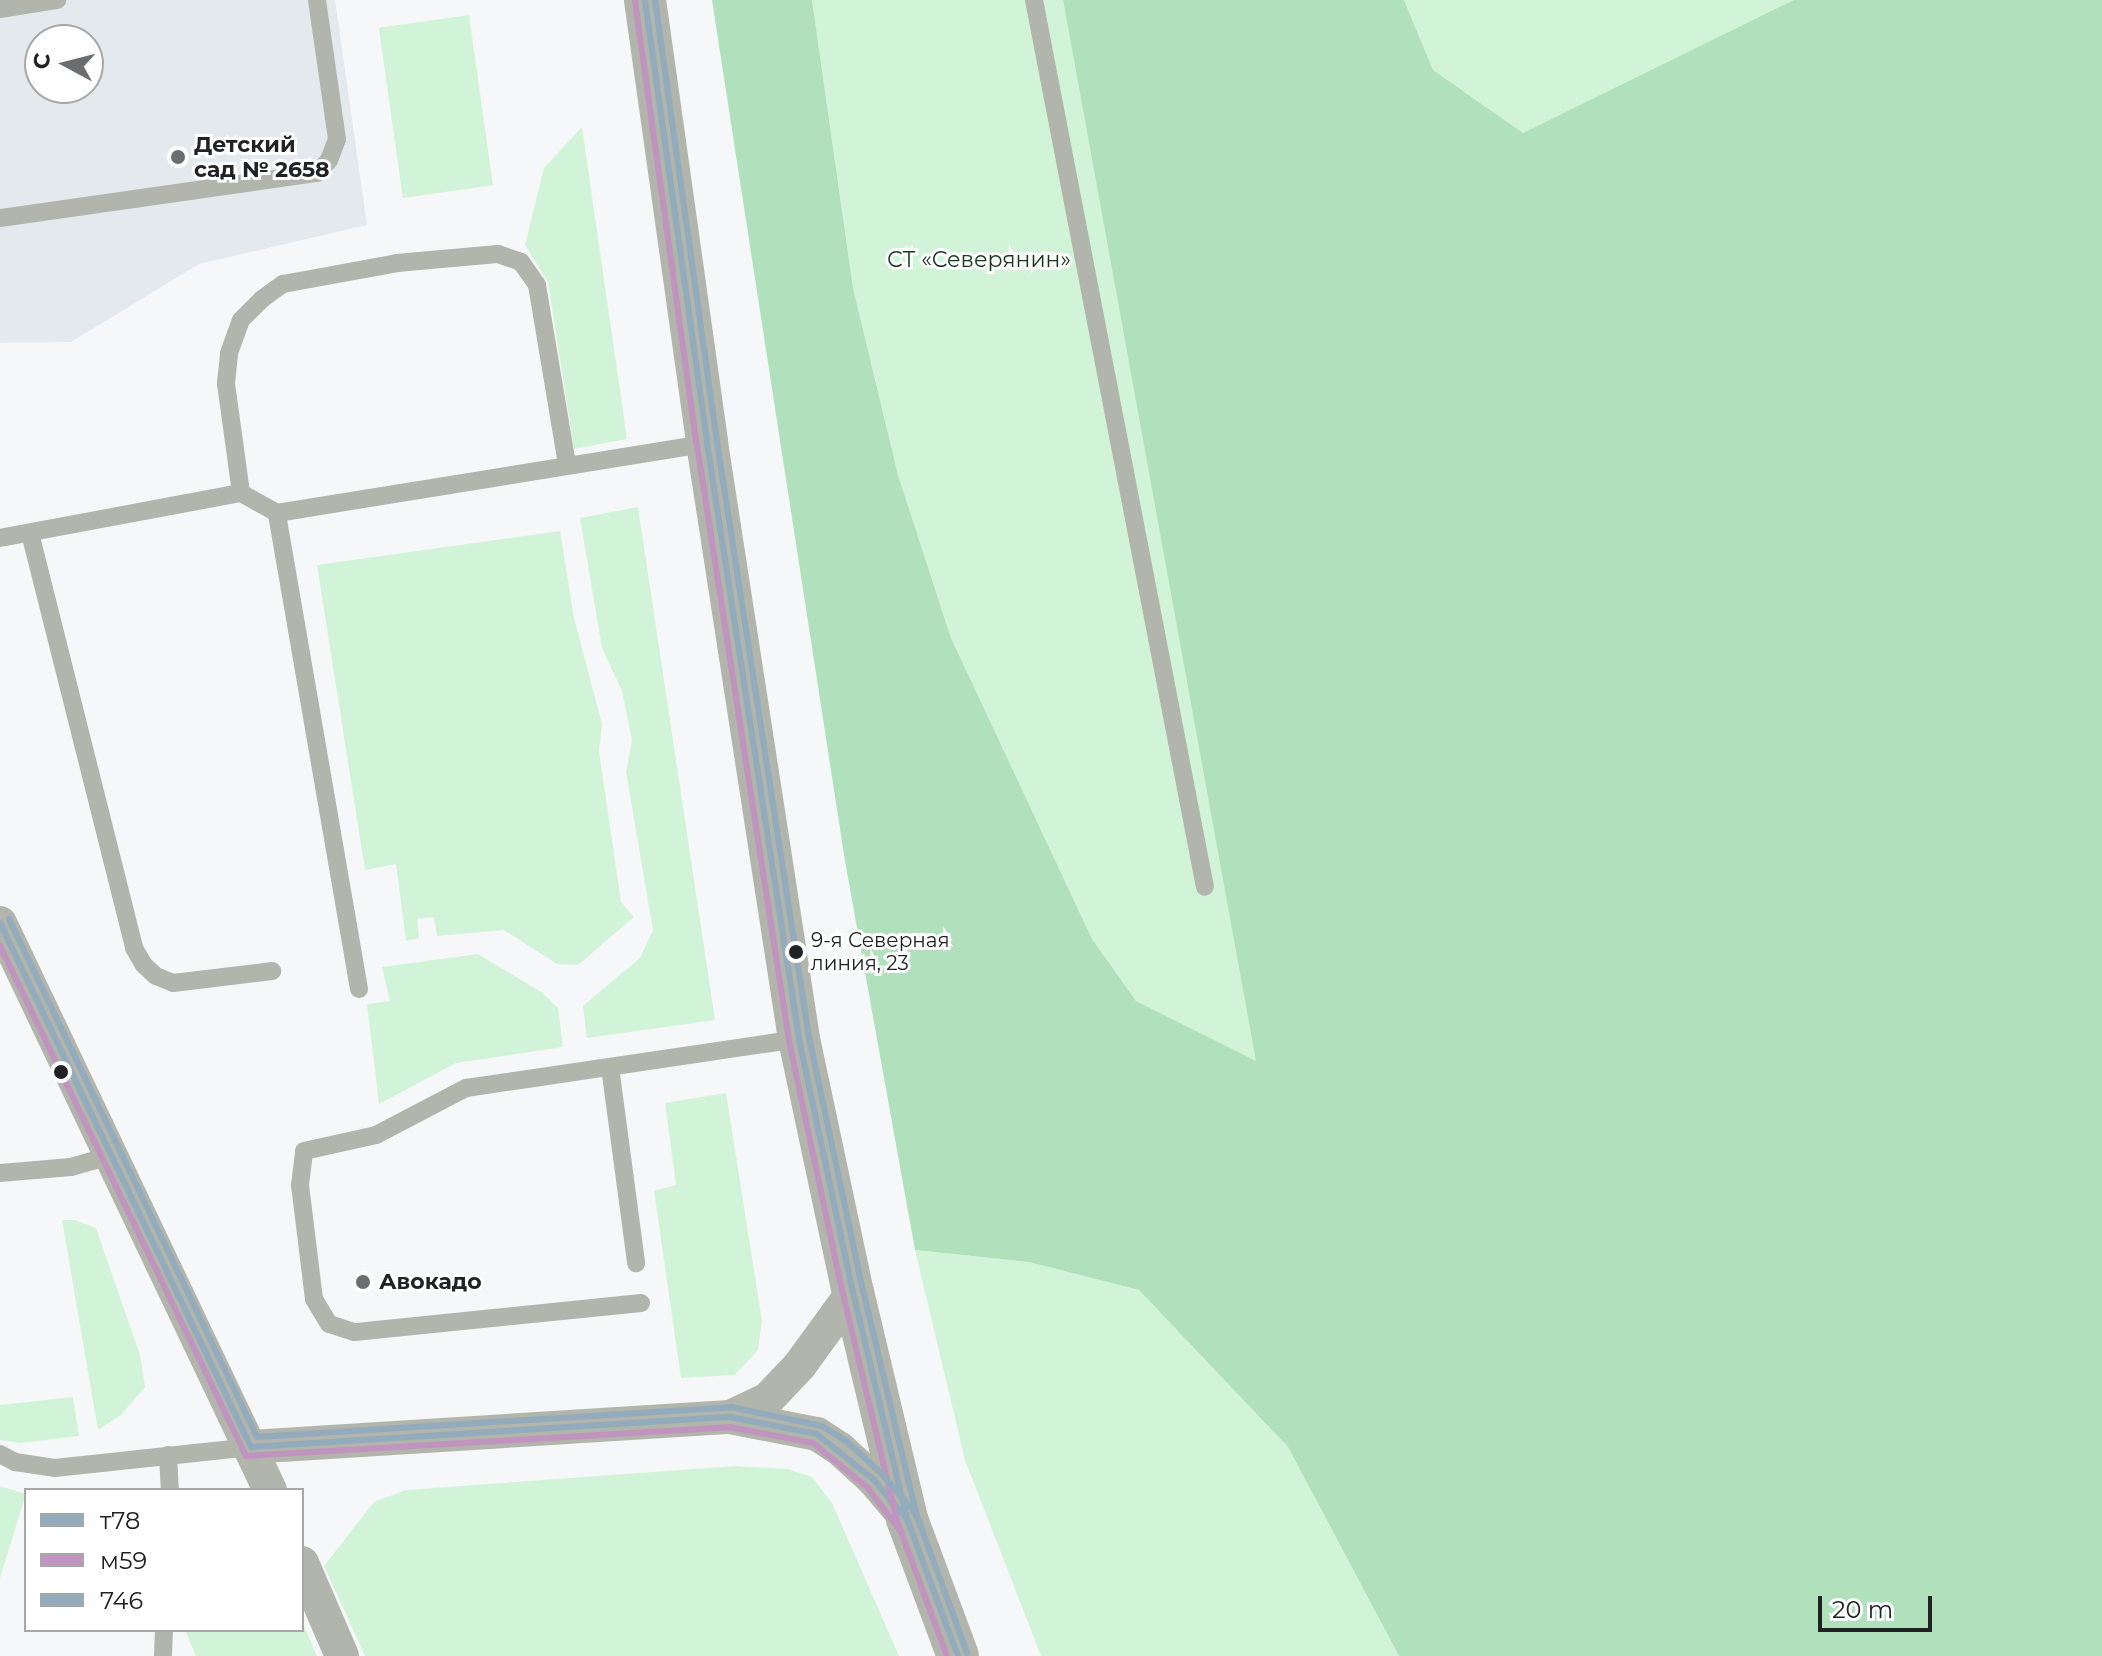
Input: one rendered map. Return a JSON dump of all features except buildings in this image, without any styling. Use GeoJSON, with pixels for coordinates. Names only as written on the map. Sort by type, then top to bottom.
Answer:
{"type":"FeatureCollection","features":[{"type":"Feature","properties":{"kind":"street"},"geometry":{"type":"LineString","coordinates":[[645,0],[707,443],[799,1039],[853,1292],[907,1519],[958,1656]]}},
{"type":"Feature","properties":{"kind":"street"},"geometry":{"type":"LineString","coordinates":[[0,923],[269,1488]]}},
{"type":"Feature","properties":{"kind":"street"},"geometry":{"type":"LineString","coordinates":[[730,1417],[768,1399],[800,1365],[853,1292]]}},
{"type":"Feature","properties":{"kind":"street"},"geometry":{"type":"LineString","coordinates":[[251,1447],[730,1417],[817,1434],[874,1480],[907,1519]]}},
{"type":"Feature","properties":{"kind":"street"},"geometry":{"type":"LineString","coordinates":[[304,1568],[342,1656]]}},
{"type":"Feature","properties":{"kind":"lane"},"geometry":{"type":"LineString","coordinates":[[0,9],[57,0]]}},
{"type":"Feature","properties":{"kind":"lane"},"geometry":{"type":"LineString","coordinates":[[0,218],[317,173],[329,160],[337,139],[317,0]]}},
{"type":"Feature","properties":{"kind":"lane"},"geometry":{"type":"LineString","coordinates":[[1034,0],[1205,887]]}},
{"type":"Feature","properties":{"kind":"lane"},"geometry":{"type":"LineString","coordinates":[[241,493],[226,383],[227,368],[241,320],[262,299],[283,284],[397,263],[483,255],[498,254],[521,262],[537,285],[567,465]]}},
{"type":"Feature","properties":{"kind":"lane"},"geometry":{"type":"LineString","coordinates":[[0,538],[241,493],[277,513],[707,443]]}},
{"type":"Feature","properties":{"kind":"lane"},"geometry":{"type":"LineString","coordinates":[[277,513],[359,989]]}},
{"type":"Feature","properties":{"kind":"lane"},"geometry":{"type":"LineString","coordinates":[[30,533],[134,948],[144,965],[156,976],[173,983],[272,971]]}},
{"type":"Feature","properties":{"kind":"lane"},"geometry":{"type":"LineString","coordinates":[[641,1303],[354,1332],[329,1324],[314,1299],[300,1185],[304,1151],[376,1135],[466,1088],[799,1039]]}},
{"type":"Feature","properties":{"kind":"lane"},"geometry":{"type":"LineString","coordinates":[[610,1067],[636,1263]]}},
{"type":"Feature","properties":{"kind":"lane"},"geometry":{"type":"LineString","coordinates":[[0,1173],[71,1167],[109,1156]]}},
{"type":"Feature","properties":{"kind":"lane"},"geometry":{"type":"LineString","coordinates":[[0,1454],[15,1462],[55,1468],[251,1447]]}},
{"type":"Feature","properties":{"kind":"lane"},"geometry":{"type":"LineString","coordinates":[[168,1455],[170,1488]]}},
{"type":"Feature","properties":{"kind":"lane"},"geometry":{"type":"LineString","coordinates":[[163,1656],[164,1632]]}},
{"type":"Feature","properties":{"kind":"shaded area","name":"Детский сад № 2658"},"geometry":{"type":"Polygon","coordinates":[[[0,0],[335,0],[367,225],[199,264],[71,342],[0,343],[0,0]]]}},
{"type":"Feature","properties":{"kind":"green space"},"geometry":{"type":"Polygon","coordinates":[[[712,0],[812,0],[853,288],[898,475],[951,638],[1092,939],[1136,1001],[1256,1061],[1063,0],[1404,0],[1433,70],[1523,133],[1794,0],[2102,0],[2102,1656],[1399,1656],[1288,1447],[1139,1290],[1029,1262],[915,1250],[845,861],[712,0]]]}},
{"type":"Feature","properties":{"kind":"green space","name":"СТ «Северянин»"},"geometry":{"type":"Polygon","coordinates":[[[812,0],[1063,0],[1257,1062],[1136,1001],[1092,939],[951,638],[898,475],[853,288],[812,0]]]}},
{"type":"Feature","properties":{"kind":"green space"},"geometry":{"type":"Polygon","coordinates":[[[1404,0],[1912,0],[1523,133],[1433,70],[1404,0]]]}},
{"type":"Feature","properties":{"kind":"green space"},"geometry":{"type":"Polygon","coordinates":[[[469,15],[493,185],[403,198],[379,28],[469,15]]]}},
{"type":"Feature","properties":{"kind":"green space"},"geometry":{"type":"Polygon","coordinates":[[[582,127],[627,439],[574,449],[548,282],[525,245],[544,168],[582,127]]]}},
{"type":"Feature","properties":{"kind":"green space"},"geometry":{"type":"Polygon","coordinates":[[[638,507],[715,1020],[587,1038],[583,1006],[640,958],[653,930],[626,772],[632,740],[622,691],[602,648],[580,518],[638,507]]]}},
{"type":"Feature","properties":{"kind":"green space"},"geometry":{"type":"Polygon","coordinates":[[[560,531],[574,618],[602,724],[599,751],[621,902],[634,917],[578,965],[557,964],[504,930],[437,936],[434,917],[417,919],[419,938],[406,941],[396,864],[365,870],[317,565],[560,531]]]}},
{"type":"Feature","properties":{"kind":"green space"},"geometry":{"type":"Polygon","coordinates":[[[478,954],[543,993],[558,1008],[563,1047],[456,1063],[379,1104],[367,1004],[390,1001],[382,967],[478,954]]]}},
{"type":"Feature","properties":{"kind":"green space"},"geometry":{"type":"Polygon","coordinates":[[[726,1093],[762,1321],[758,1350],[735,1375],[681,1378],[654,1191],[676,1185],[665,1103],[726,1093]]]}},
{"type":"Feature","properties":{"kind":"green space"},"geometry":{"type":"Polygon","coordinates":[[[62,1220],[75,1220],[96,1228],[140,1355],[145,1387],[121,1415],[98,1430],[62,1220]]]}},
{"type":"Feature","properties":{"kind":"green space"},"geometry":{"type":"Polygon","coordinates":[[[915,1250],[1029,1262],[1139,1290],[1288,1447],[1399,1656],[1041,1656],[965,1460],[915,1250]]]}},
{"type":"Feature","properties":{"kind":"green space"},"geometry":{"type":"Polygon","coordinates":[[[73,1397],[79,1436],[20,1443],[0,1440],[0,1405],[73,1397]]]}},
{"type":"Feature","properties":{"kind":"green space"},"geometry":{"type":"Polygon","coordinates":[[[735,1466],[788,1469],[812,1477],[832,1503],[899,1656],[365,1656],[324,1566],[374,1502],[406,1490],[735,1466]]]}},
{"type":"Feature","properties":{"kind":"green space"},"geometry":{"type":"Polygon","coordinates":[[[0,1486],[24,1493],[24,1500],[0,1578],[0,1486]]]}},
{"type":"Feature","properties":{"kind":"green space"},"geometry":{"type":"Polygon","coordinates":[[[304,1626],[317,1656],[196,1656],[186,1632],[304,1632],[304,1626]]]}},
{"type":"Feature","properties":{"kind":"transit line","name":"т78"},"geometry":{"type":"LineString","coordinates":[[645,0],[707,443],[799,1039],[853,1292],[907,1519],[958,1656]]}},
{"type":"Feature","properties":{"kind":"transit line","name":"746"},"geometry":{"type":"LineString","coordinates":[[655,0],[717,442],[809,1037],[863,1290],[917,1516],[967,1653]]}},
{"type":"Feature","properties":{"kind":"transit line","name":"м59"},"geometry":{"type":"LineString","coordinates":[[635,1],[697,445],[789,1041],[843,1294],[897,1521],[947,1656]]}},
{"type":"Feature","properties":{"kind":"transit line","name":"746"},"geometry":{"type":"LineString","coordinates":[[9,919],[257,1437],[731,1407],[822,1426],[846,1441],[881,1473],[915,1513],[920,1525]]}},
{"type":"Feature","properties":{"kind":"transit line","name":"т78"},"geometry":{"type":"LineString","coordinates":[[0,923],[251,1447],[730,1417],[817,1434],[874,1480],[907,1519],[911,1529]]}},
{"type":"Feature","properties":{"kind":"transit line","name":"м59"},"geometry":{"type":"LineString","coordinates":[[0,946],[246,1456],[729,1427],[813,1443],[867,1487],[902,1533]]}},
{"type":"Feature","properties":{"kind":"place","name":"Детский сад № 2658"},"geometry":{"type":"Point","coordinates":[178,157]}},
{"type":"Feature","properties":{"kind":"place","name":"9-я Северная линия, 23"},"geometry":{"type":"Point","coordinates":[796,952]}},
{"type":"Feature","properties":{"kind":"place","name":"Авокадо"},"geometry":{"type":"Point","coordinates":[363,1282]}}]}
